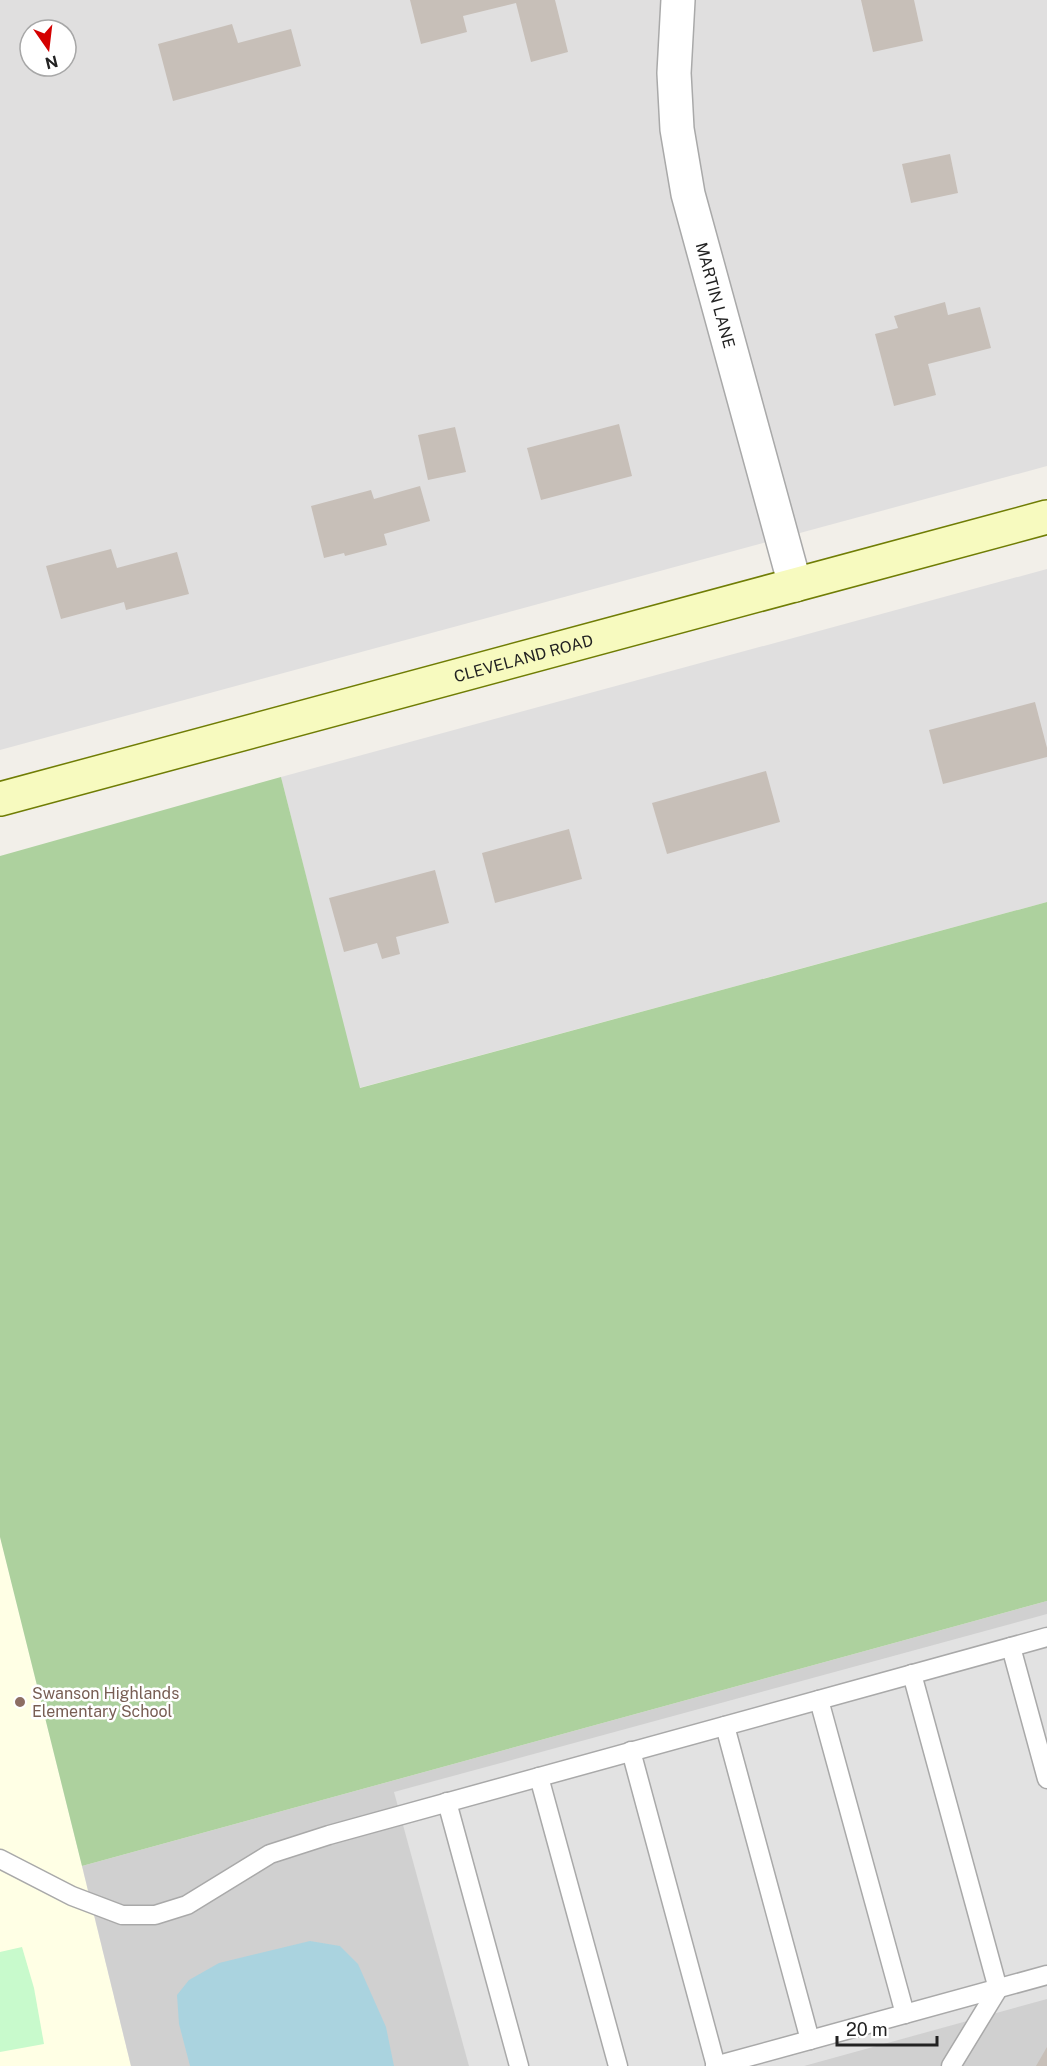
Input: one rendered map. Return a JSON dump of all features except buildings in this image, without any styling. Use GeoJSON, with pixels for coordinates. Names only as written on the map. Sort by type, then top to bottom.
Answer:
{"type":"FeatureCollection","features":[{"type":"Feature","properties":{"kind":"main road","name":"CLEVELAND ROAD"},"geometry":{"type":"LineString","coordinates":[[0,799],[1047,517]]}},
{"type":"Feature","properties":{"kind":"street","name":"MARTIN LANE"},"geometry":{"type":"LineString","coordinates":[[678,0],[674,73],[677,129],[688,194],[795,585]]}},
{"type":"Feature","properties":{"kind":"lane"},"geometry":{"type":"LineString","coordinates":[[0,1859],[72,1896],[122,1915],[155,1915],[187,1905],[270,1854],[329,1835],[1047,1637]]}},
{"type":"Feature","properties":{"kind":"lane"},"geometry":{"type":"LineString","coordinates":[[1011,1647],[1047,1779]]}},
{"type":"Feature","properties":{"kind":"lane"},"geometry":{"type":"LineString","coordinates":[[912,1674],[998,1989],[951,2066]]}},
{"type":"Feature","properties":{"kind":"lane"},"geometry":{"type":"LineString","coordinates":[[819,1700],[905,2014]]}},
{"type":"Feature","properties":{"kind":"lane"},"geometry":{"type":"LineString","coordinates":[[724,1726],[810,2040]]}},
{"type":"Feature","properties":{"kind":"lane"},"geometry":{"type":"LineString","coordinates":[[631,1751],[716,2066],[1047,1975]]}},
{"type":"Feature","properties":{"kind":"lane"},"geometry":{"type":"LineString","coordinates":[[539,1776],[618,2066]]}},
{"type":"Feature","properties":{"kind":"lane"},"geometry":{"type":"LineString","coordinates":[[447,1802],[519,2066]]}},
{"type":"Feature","properties":{"kind":"shaded area"},"geometry":{"type":"Polygon","coordinates":[[[0,0],[1047,0],[1047,466],[0,750],[0,0]]]}},
{"type":"Feature","properties":{"kind":"shaded area"},"geometry":{"type":"Polygon","coordinates":[[[1047,569],[1047,902],[359,1088],[281,777],[1047,569]]]}},
{"type":"Feature","properties":{"kind":"shaded area","name":"Swanson Highlands Elementary School"},"geometry":{"type":"Polygon","coordinates":[[[0,1537],[82,1866],[131,2066],[0,2066],[0,1537]]]}},
{"type":"Feature","properties":{"kind":"shaded area"},"geometry":{"type":"Polygon","coordinates":[[[1047,1601],[1047,2066],[131,2066],[82,1866],[1047,1601]]]}},
{"type":"Feature","properties":{"kind":"shaded area"},"geometry":{"type":"Polygon","coordinates":[[[1047,1614],[1047,1999],[804,2066],[469,2066],[394,1792],[1047,1614]]]}},
{"type":"Feature","properties":{"kind":"green space"},"geometry":{"type":"Polygon","coordinates":[[[281,777],[360,1088],[1047,902],[1047,1601],[82,1866],[0,1537],[0,856],[281,777]]]}},
{"type":"Feature","properties":{"kind":"green space"},"geometry":{"type":"Polygon","coordinates":[[[22,1947],[34,1988],[44,2044],[0,2052],[0,1952],[22,1947]]]}},
{"type":"Feature","properties":{"kind":"water"},"geometry":{"type":"Polygon","coordinates":[[[310,1941],[340,1946],[358,1964],[386,2027],[394,2066],[190,2066],[179,2024],[177,1995],[189,1980],[219,1963],[310,1941]]]}},
{"type":"Feature","properties":{"kind":"place","name":"Swanson Highlands Elementary School"},"geometry":{"type":"Point","coordinates":[20,1702]}}]}
